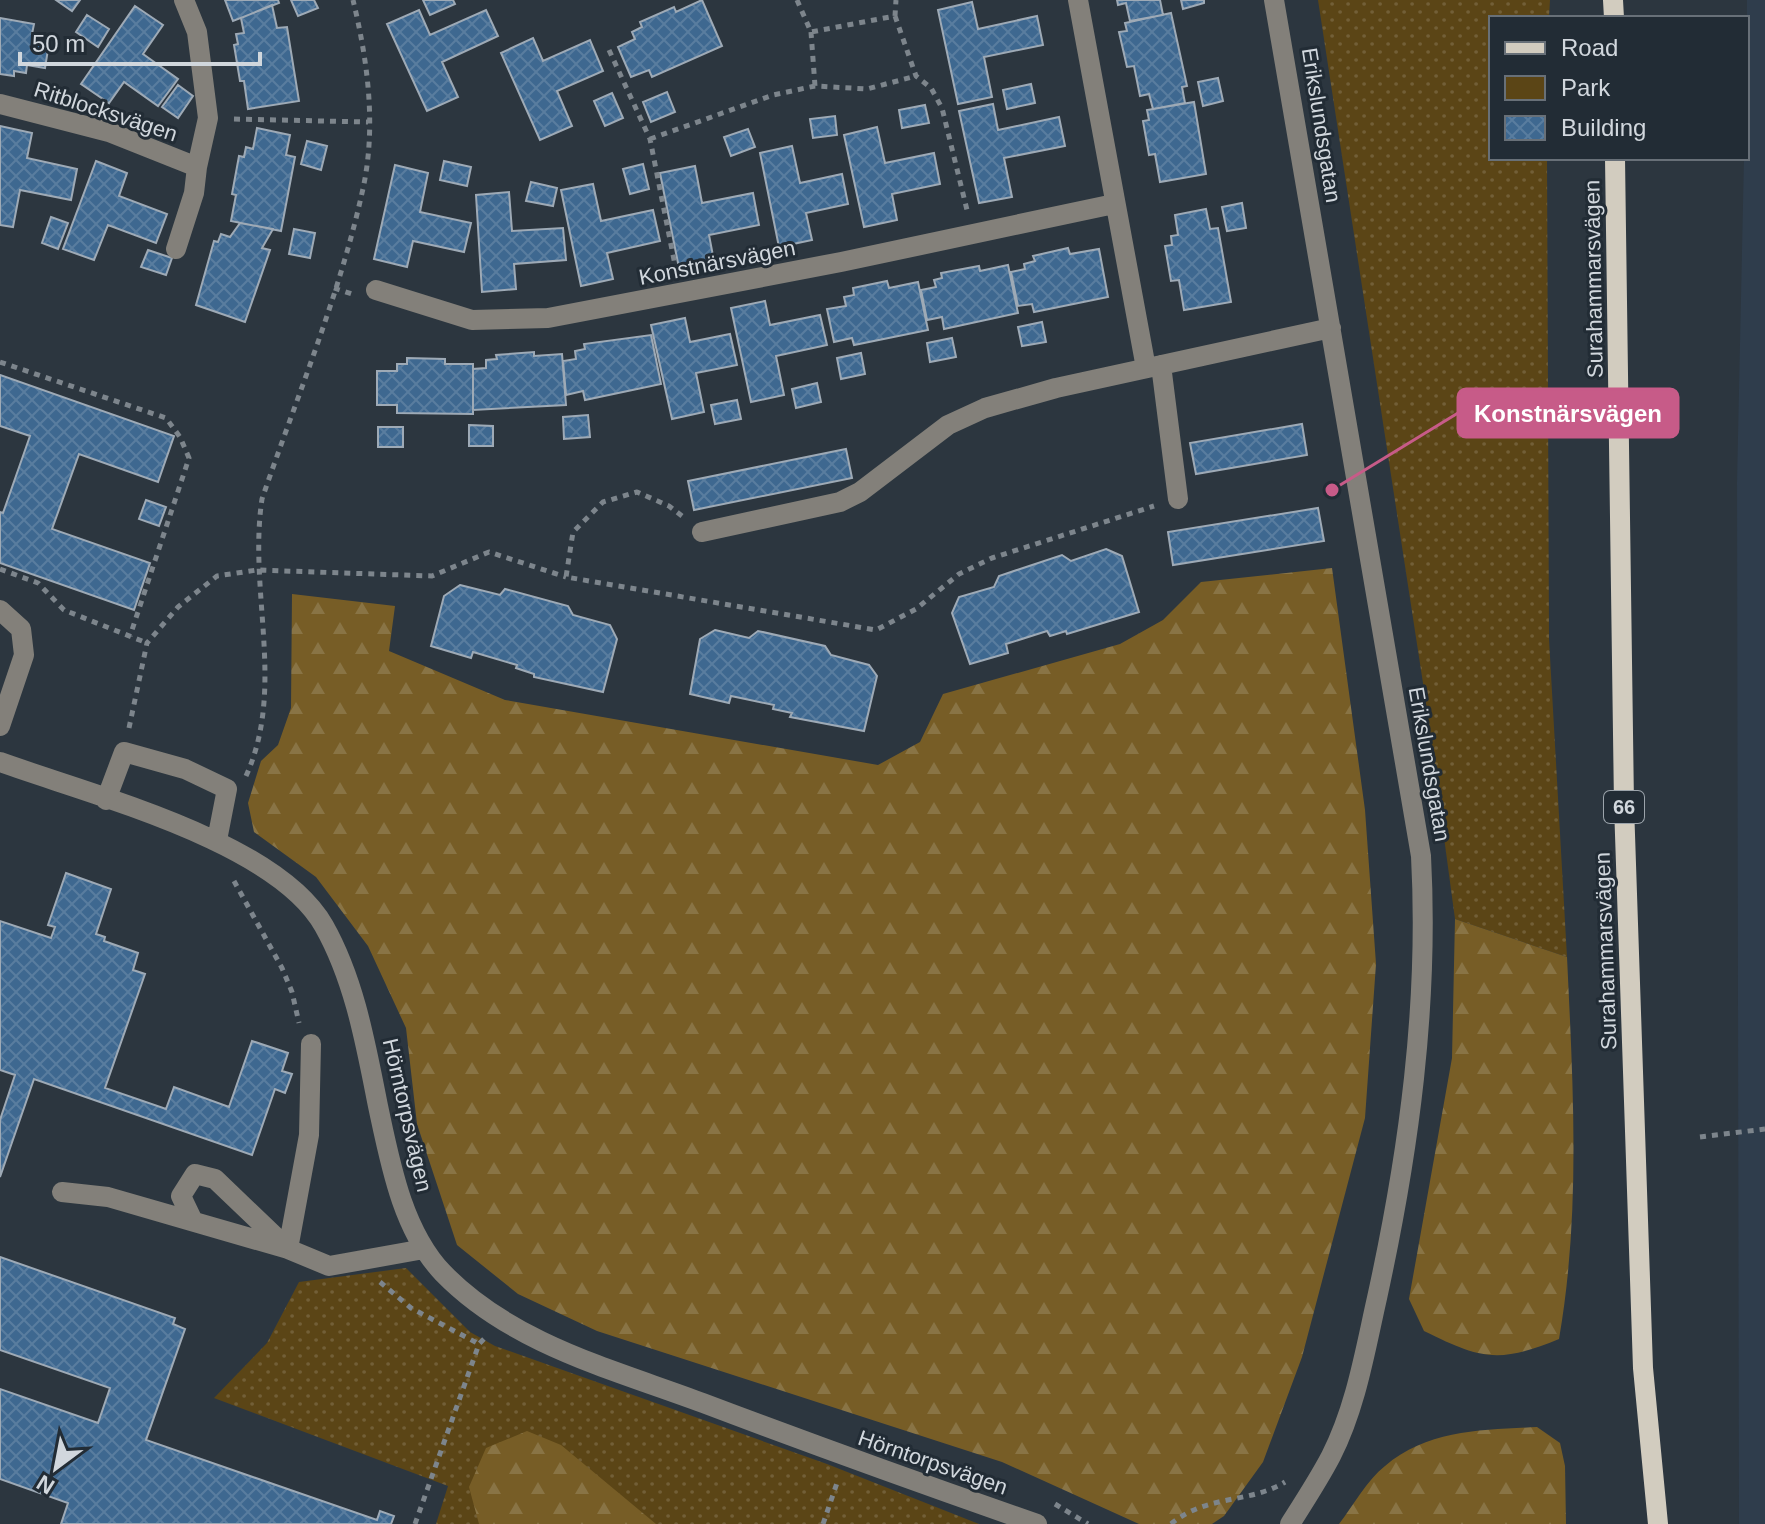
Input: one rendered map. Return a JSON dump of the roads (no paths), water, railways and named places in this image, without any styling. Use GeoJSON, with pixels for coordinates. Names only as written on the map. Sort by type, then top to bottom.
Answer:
{"type":"FeatureCollection","features":[{"type":"Feature","properties":{"kind":"main road","name":"Surahammarsvägen"},"geometry":{"type":"LineString","coordinates":[[1615,160],[1624,805],[1643,1368],[1650,1455],[1646,1524]]}},
{"type":"Feature","properties":{"kind":"main road"},"geometry":{"type":"LineString","coordinates":[[1650,1455],[1660,1524]]}},
{"type":"Feature","properties":{"kind":"street","name":"Ritblocksvägen"},"geometry":{"type":"LineString","coordinates":[[176,249],[194,193],[208,118],[197,32],[184,0]]}},
{"type":"Feature","properties":{"kind":"street"},"geometry":{"type":"LineString","coordinates":[[1078,0],[1114,204],[1153,366],[1178,499]]}},
{"type":"Feature","properties":{"kind":"street","name":"Erikslundsgatan"},"geometry":{"type":"LineString","coordinates":[[1274,0],[1421,856],[1425,927],[1414,1098],[1385,1260],[1359,1377],[1331,1455],[1290,1524]]}},
{"type":"Feature","properties":{"kind":"street","name":"Ritblocksvägen"},"geometry":{"type":"LineString","coordinates":[[0,104],[109,132],[197,167]]}},
{"type":"Feature","properties":{"kind":"street","name":"Konstnärsvägen"},"geometry":{"type":"LineString","coordinates":[[376,290],[472,320],[548,318],[680,294],[1114,204]]}},
{"type":"Feature","properties":{"kind":"street"},"geometry":{"type":"LineString","coordinates":[[702,532],[840,502],[860,492],[948,425],[985,408],[1153,366],[1331,328]]}},
{"type":"Feature","properties":{"kind":"street"},"geometry":{"type":"LineString","coordinates":[[0,610],[21,629],[24,655],[0,726]]}},
{"type":"Feature","properties":{"kind":"street"},"geometry":{"type":"LineString","coordinates":[[106,800],[124,752],[185,769],[227,789],[217,840]]}},
{"type":"Feature","properties":{"kind":"street","name":"Hörntorpsvägen"},"geometry":{"type":"LineString","coordinates":[[0,762],[217,840],[279,877],[298,893],[322,923],[336,952],[364,1032],[402,1200],[424,1249],[474,1302],[501,1322],[580,1357],[846,1457],[1037,1524]]}},
{"type":"Feature","properties":{"kind":"street"},"geometry":{"type":"LineString","coordinates":[[288,1249],[309,1135],[311,1044]]}},
{"type":"Feature","properties":{"kind":"street"},"geometry":{"type":"LineString","coordinates":[[193,1221],[183,1206],[181,1196],[185,1185],[195,1174],[215,1179],[288,1249]]}},
{"type":"Feature","properties":{"kind":"street"},"geometry":{"type":"LineString","coordinates":[[62,1192],[108,1197],[288,1249],[329,1266],[424,1249]]}},
{"type":"Feature","properties":{"kind":"place","name":"Konstnärsvägen"},"geometry":{"type":"Point","coordinates":[1332,490]}}]}
